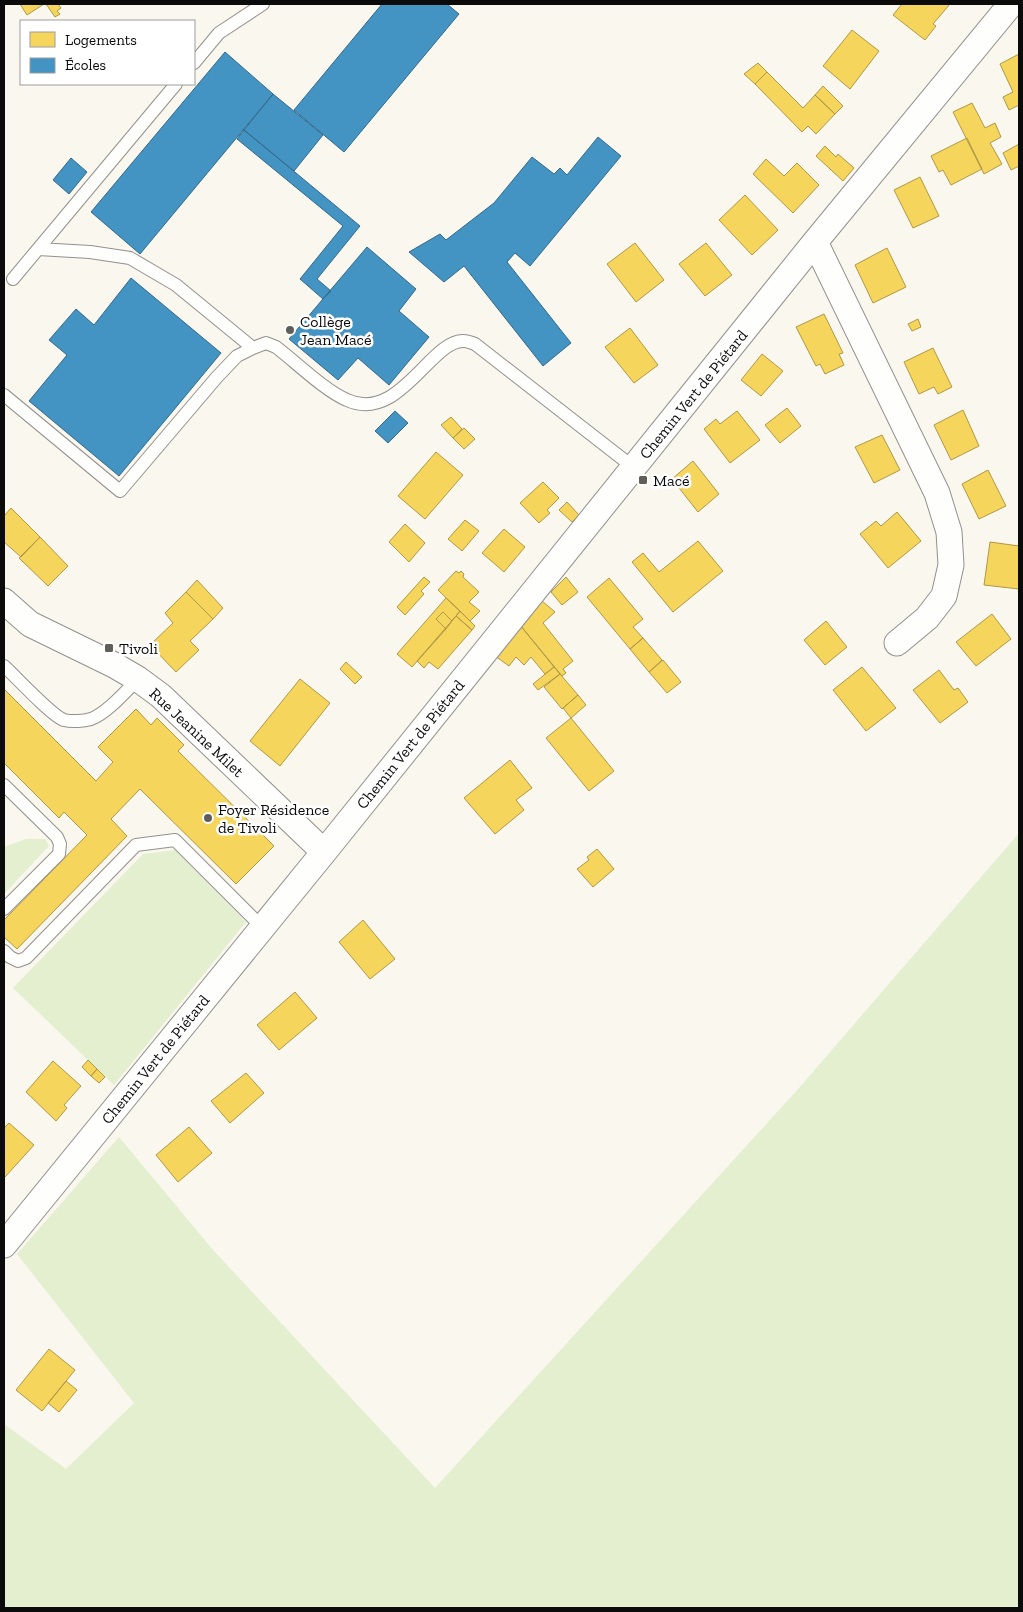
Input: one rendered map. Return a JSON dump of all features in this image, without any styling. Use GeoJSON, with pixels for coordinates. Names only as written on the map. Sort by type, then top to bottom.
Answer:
{"type":"FeatureCollection","features":[{"type":"Feature","properties":{"kind":"street","name":"Chemin Vert de Piétard"},"geometry":{"type":"LineString","coordinates":[[4,1246],[815,242],[1011,4]]}},
{"type":"Feature","properties":{"kind":"street"},"geometry":{"type":"LineString","coordinates":[[815,242],[938,493],[949,532],[951,565],[944,596],[928,618],[897,642]]}},
{"type":"Feature","properties":{"kind":"street","name":"Rue Jeanine Milet"},"geometry":{"type":"LineString","coordinates":[[4,601],[30,624],[114,665],[138,679],[161,696],[324,852]]}},
{"type":"Feature","properties":{"kind":"lane"},"geometry":{"type":"LineString","coordinates":[[195,62],[219,33],[263,4]]}},
{"type":"Feature","properties":{"kind":"lane"},"geometry":{"type":"LineString","coordinates":[[13,279],[175,85]]}},
{"type":"Feature","properties":{"kind":"lane"},"geometry":{"type":"LineString","coordinates":[[38,249],[90,252],[130,258],[176,285],[253,348]]}},
{"type":"Feature","properties":{"kind":"lane"},"geometry":{"type":"LineString","coordinates":[[4,394],[120,491],[217,377],[237,356],[253,348],[266,343],[276,347],[335,394],[349,401],[374,403],[400,390],[441,352],[452,344],[463,341],[475,344],[634,467]]}},
{"type":"Feature","properties":{"kind":"lane"},"geometry":{"type":"LineString","coordinates":[[4,666],[49,709],[64,720],[91,719],[103,712],[138,679]]}},
{"type":"Feature","properties":{"kind":"lane"},"geometry":{"type":"LineString","coordinates":[[4,785],[57,837],[60,844],[59,854],[4,909]]}},
{"type":"Feature","properties":{"kind":"lane"},"geometry":{"type":"LineString","coordinates":[[4,951],[18,961],[26,958],[136,845],[175,840],[262,927]]}},
{"type":"Feature","properties":{"kind":"green space"},"geometry":{"type":"Polygon","coordinates":[[[1019,833],[1019,1608],[4,1608],[4,1424],[66,1469],[134,1403],[17,1254],[119,1137],[213,1250],[435,1488],[799,1088],[1019,833]]]}},
{"type":"Feature","properties":{"kind":"green space"},"geometry":{"type":"Polygon","coordinates":[[[26,839],[45,839],[49,846],[4,894],[4,847],[26,839]]]}},
{"type":"Feature","properties":{"kind":"green space"},"geometry":{"type":"Polygon","coordinates":[[[175,850],[246,922],[114,1085],[13,988],[143,854],[175,850]]]}},
{"type":"Feature","properties":{"kind":"building: Logements"},"geometry":{"type":"Polygon","coordinates":[[[20,4],[44,4],[27,15],[20,4]]]}},
{"type":"Feature","properties":{"kind":"building: Logements"},"geometry":{"type":"Polygon","coordinates":[[[46,4],[58,4],[61,8],[57,11],[60,14],[55,17],[46,4]]]}},
{"type":"Feature","properties":{"kind":"building: Logements"},"geometry":{"type":"Polygon","coordinates":[[[902,4],[950,4],[933,24],[936,26],[925,40],[893,15],[902,4]]]}},
{"type":"Feature","properties":{"kind":"building: Logements"},"geometry":{"type":"Polygon","coordinates":[[[852,30],[879,51],[850,89],[823,66],[852,30]]]}},
{"type":"Feature","properties":{"kind":"building: Logements"},"geometry":{"type":"Polygon","coordinates":[[[1019,54],[1019,105],[1009,110],[1003,97],[1013,92],[1000,64],[1019,54]]]}},
{"type":"Feature","properties":{"kind":"building: Logements"},"geometry":{"type":"Polygon","coordinates":[[[758,63],[767,72],[755,84],[744,74],[758,63]]]}},
{"type":"Feature","properties":{"kind":"building: Logements"},"geometry":{"type":"Polygon","coordinates":[[[767,72],[803,108],[815,95],[835,114],[816,134],[808,126],[802,132],[755,84],[767,72]]]}},
{"type":"Feature","properties":{"kind":"building: Logements"},"geometry":{"type":"Polygon","coordinates":[[[823,86],[843,106],[835,114],[815,95],[823,86]]]}},
{"type":"Feature","properties":{"kind":"building: Logements"},"geometry":{"type":"Polygon","coordinates":[[[972,103],[985,128],[995,123],[1001,137],[990,143],[1002,164],[984,174],[953,112],[972,103]]]}},
{"type":"Feature","properties":{"kind":"building: Logements"},"geometry":{"type":"Polygon","coordinates":[[[967,138],[982,169],[951,185],[943,170],[939,172],[931,156],[967,138]]]}},
{"type":"Feature","properties":{"kind":"building: Logements"},"geometry":{"type":"Polygon","coordinates":[[[1019,144],[1019,166],[1011,170],[1003,153],[1019,144]]]}},
{"type":"Feature","properties":{"kind":"building: Logements"},"geometry":{"type":"Polygon","coordinates":[[[825,146],[836,157],[838,154],[854,168],[843,181],[816,156],[825,146]]]}},
{"type":"Feature","properties":{"kind":"building: Logements"},"geometry":{"type":"Polygon","coordinates":[[[766,159],[784,176],[797,163],[819,185],[793,213],[753,174],[766,159]]]}},
{"type":"Feature","properties":{"kind":"building: Logements"},"geometry":{"type":"Polygon","coordinates":[[[920,177],[939,216],[913,228],[894,190],[920,177]]]}},
{"type":"Feature","properties":{"kind":"building: Logements"},"geometry":{"type":"Polygon","coordinates":[[[745,195],[778,230],[752,255],[719,220],[745,195]]]}},
{"type":"Feature","properties":{"kind":"building: Logements"},"geometry":{"type":"Polygon","coordinates":[[[635,243],[664,280],[636,302],[607,264],[635,243]]]}},
{"type":"Feature","properties":{"kind":"building: Logements"},"geometry":{"type":"Polygon","coordinates":[[[706,243],[732,275],[705,296],[679,264],[706,243]]]}},
{"type":"Feature","properties":{"kind":"building: Logements"},"geometry":{"type":"Polygon","coordinates":[[[887,248],[906,287],[873,303],[855,265],[887,248]]]}},
{"type":"Feature","properties":{"kind":"building: Logements"},"geometry":{"type":"Polygon","coordinates":[[[824,314],[843,353],[839,354],[844,365],[825,374],[820,364],[816,366],[796,327],[824,314]]]}},
{"type":"Feature","properties":{"kind":"building: Logements"},"geometry":{"type":"Polygon","coordinates":[[[918,319],[921,327],[912,331],[908,324],[918,319]]]}},
{"type":"Feature","properties":{"kind":"building: Logements"},"geometry":{"type":"Polygon","coordinates":[[[630,328],[658,365],[634,383],[605,347],[630,328]]]}},
{"type":"Feature","properties":{"kind":"building: Logements"},"geometry":{"type":"Polygon","coordinates":[[[933,348],[952,387],[938,394],[934,387],[919,394],[904,362],[933,348]]]}},
{"type":"Feature","properties":{"kind":"building: Logements"},"geometry":{"type":"Polygon","coordinates":[[[762,354],[783,371],[761,396],[741,380],[762,354]]]}},
{"type":"Feature","properties":{"kind":"building: Logements"},"geometry":{"type":"Polygon","coordinates":[[[787,408],[801,426],[780,443],[765,425],[787,408]]]}},
{"type":"Feature","properties":{"kind":"building: Logements"},"geometry":{"type":"Polygon","coordinates":[[[963,410],[979,446],[951,460],[934,425],[963,410]]]}},
{"type":"Feature","properties":{"kind":"building: Logements"},"geometry":{"type":"Polygon","coordinates":[[[737,411],[760,440],[730,463],[704,429],[716,419],[720,424],[737,411]]]}},
{"type":"Feature","properties":{"kind":"building: Logements"},"geometry":{"type":"Polygon","coordinates":[[[451,417],[462,429],[453,438],[441,425],[451,417]]]}},
{"type":"Feature","properties":{"kind":"building: Logements"},"geometry":{"type":"Polygon","coordinates":[[[464,428],[475,439],[464,449],[453,438],[464,428]]]}},
{"type":"Feature","properties":{"kind":"building: Logements"},"geometry":{"type":"Polygon","coordinates":[[[882,435],[900,470],[874,483],[855,447],[882,435]]]}},
{"type":"Feature","properties":{"kind":"building: Logements"},"geometry":{"type":"Polygon","coordinates":[[[436,452],[463,475],[425,519],[398,496],[436,452]]]}},
{"type":"Feature","properties":{"kind":"building: Logements"},"geometry":{"type":"Polygon","coordinates":[[[693,461],[719,494],[698,512],[672,479],[693,461]]]}},
{"type":"Feature","properties":{"kind":"building: Logements"},"geometry":{"type":"Polygon","coordinates":[[[988,470],[1006,506],[979,519],[962,484],[988,470]]]}},
{"type":"Feature","properties":{"kind":"building: Logements"},"geometry":{"type":"Polygon","coordinates":[[[543,482],[559,498],[547,510],[550,513],[539,523],[520,503],[543,482]]]}},
{"type":"Feature","properties":{"kind":"building: Logements"},"geometry":{"type":"Polygon","coordinates":[[[567,502],[579,515],[572,522],[559,510],[567,502]]]}},
{"type":"Feature","properties":{"kind":"building: Logements"},"geometry":{"type":"Polygon","coordinates":[[[11,508],[40,537],[21,557],[4,542],[4,516],[11,508]]]}},
{"type":"Feature","properties":{"kind":"building: Logements"},"geometry":{"type":"Polygon","coordinates":[[[897,512],[921,541],[888,568],[860,534],[876,521],[881,526],[897,512]]]}},
{"type":"Feature","properties":{"kind":"building: Logements"},"geometry":{"type":"Polygon","coordinates":[[[465,520],[479,531],[462,551],[448,539],[465,520]]]}},
{"type":"Feature","properties":{"kind":"building: Logements"},"geometry":{"type":"Polygon","coordinates":[[[405,524],[425,543],[409,562],[389,542],[405,524]]]}},
{"type":"Feature","properties":{"kind":"building: Logements"},"geometry":{"type":"Polygon","coordinates":[[[504,529],[525,547],[504,572],[482,553],[504,529]]]}},
{"type":"Feature","properties":{"kind":"building: Logements"},"geometry":{"type":"Polygon","coordinates":[[[40,537],[68,566],[48,586],[19,558],[40,537]]]}},
{"type":"Feature","properties":{"kind":"building: Logements"},"geometry":{"type":"Polygon","coordinates":[[[698,541],[723,571],[673,612],[632,562],[643,553],[659,572],[698,541]]]}},
{"type":"Feature","properties":{"kind":"building: Logements"},"geometry":{"type":"Polygon","coordinates":[[[990,542],[1019,546],[1019,589],[984,585],[990,542]]]}},
{"type":"Feature","properties":{"kind":"building: Logements"},"geometry":{"type":"Polygon","coordinates":[[[456,571],[459,573],[461,571],[464,574],[463,577],[479,592],[469,602],[480,611],[470,621],[438,590],[456,571]]]}},
{"type":"Feature","properties":{"kind":"building: Logements"},"geometry":{"type":"Polygon","coordinates":[[[424,577],[430,582],[421,591],[424,594],[405,615],[397,607],[424,577]]]}},
{"type":"Feature","properties":{"kind":"building: Logements"},"geometry":{"type":"Polygon","coordinates":[[[566,577],[578,592],[562,605],[551,592],[566,577]]]}},
{"type":"Feature","properties":{"kind":"building: Logements"},"geometry":{"type":"Polygon","coordinates":[[[609,578],[643,619],[633,627],[643,638],[630,649],[587,597],[609,578]]]}},
{"type":"Feature","properties":{"kind":"building: Logements"},"geometry":{"type":"Polygon","coordinates":[[[197,580],[223,608],[213,619],[186,592],[197,580]]]}},
{"type":"Feature","properties":{"kind":"building: Logements"},"geometry":{"type":"Polygon","coordinates":[[[186,592],[213,619],[190,641],[199,650],[176,672],[150,645],[173,623],[165,613],[186,592]]]}},
{"type":"Feature","properties":{"kind":"building: Logements"},"geometry":{"type":"Polygon","coordinates":[[[446,598],[460,611],[452,621],[443,612],[436,619],[446,629],[412,667],[397,654],[446,598]]]}},
{"type":"Feature","properties":{"kind":"building: Logements"},"geometry":{"type":"Polygon","coordinates":[[[542,601],[555,612],[543,623],[573,661],[563,669],[566,673],[562,676],[520,625],[542,601]]]}},
{"type":"Feature","properties":{"kind":"building: Logements"},"geometry":{"type":"Polygon","coordinates":[[[460,611],[475,626],[472,630],[456,616],[460,611]]]}},
{"type":"Feature","properties":{"kind":"building: Logements"},"geometry":{"type":"Polygon","coordinates":[[[443,612],[452,621],[446,629],[436,619],[443,612]]]}},
{"type":"Feature","properties":{"kind":"building: Logements"},"geometry":{"type":"Polygon","coordinates":[[[992,614],[1011,639],[976,666],[956,642],[992,614]]]}},
{"type":"Feature","properties":{"kind":"building: Logements"},"geometry":{"type":"Polygon","coordinates":[[[456,616],[472,630],[438,669],[429,662],[424,668],[417,661],[456,616]]]}},
{"type":"Feature","properties":{"kind":"building: Logements"},"geometry":{"type":"Polygon","coordinates":[[[826,621],[847,647],[825,665],[804,640],[826,621]]]}},
{"type":"Feature","properties":{"kind":"building: Logements"},"geometry":{"type":"Polygon","coordinates":[[[520,625],[554,667],[545,674],[531,657],[524,665],[516,657],[509,666],[495,656],[520,625]]]}},
{"type":"Feature","properties":{"kind":"building: Logements"},"geometry":{"type":"Polygon","coordinates":[[[643,638],[662,660],[649,672],[630,649],[643,638]]]}},
{"type":"Feature","properties":{"kind":"building: Logements"},"geometry":{"type":"Polygon","coordinates":[[[663,660],[681,682],[667,693],[649,672],[663,660]]]}},
{"type":"Feature","properties":{"kind":"building: Logements"},"geometry":{"type":"Polygon","coordinates":[[[346,662],[362,677],[355,684],[340,669],[346,662]]]}},
{"type":"Feature","properties":{"kind":"building: Logements"},"geometry":{"type":"Polygon","coordinates":[[[554,667],[560,674],[538,690],[533,684],[554,667]]]}},
{"type":"Feature","properties":{"kind":"building: Logements"},"geometry":{"type":"Polygon","coordinates":[[[862,667],[896,708],[866,731],[833,690],[862,667]]]}},
{"type":"Feature","properties":{"kind":"building: Logements"},"geometry":{"type":"Polygon","coordinates":[[[939,670],[954,690],[958,688],[968,702],[940,723],[913,690],[939,670]]]}},
{"type":"Feature","properties":{"kind":"building: Logements"},"geometry":{"type":"Polygon","coordinates":[[[560,674],[578,695],[562,709],[544,687],[560,674]]]}},
{"type":"Feature","properties":{"kind":"building: Logements"},"geometry":{"type":"Polygon","coordinates":[[[300,679],[330,703],[280,766],[250,741],[300,679]]]}},
{"type":"Feature","properties":{"kind":"building: Logements","name":"Foyer Résidence de Tivoli"},"geometry":{"type":"Polygon","coordinates":[[[4,689],[96,781],[113,762],[98,747],[136,709],[151,725],[157,718],[184,745],[178,751],[274,846],[236,884],[140,789],[111,819],[127,836],[17,949],[4,937],[4,920],[87,835],[64,812],[59,818],[4,763],[4,689]]]}},
{"type":"Feature","properties":{"kind":"building: Logements"},"geometry":{"type":"Polygon","coordinates":[[[578,695],[586,705],[571,718],[563,708],[578,695]]]}},
{"type":"Feature","properties":{"kind":"building: Logements"},"geometry":{"type":"Polygon","coordinates":[[[571,718],[614,771],[589,791],[546,738],[571,718]]]}},
{"type":"Feature","properties":{"kind":"building: Logements"},"geometry":{"type":"Polygon","coordinates":[[[510,760],[532,788],[516,800],[524,810],[495,834],[464,798],[510,760]]]}},
{"type":"Feature","properties":{"kind":"building: Logements"},"geometry":{"type":"Polygon","coordinates":[[[597,849],[614,869],[593,887],[577,869],[589,860],[587,857],[597,849]]]}},
{"type":"Feature","properties":{"kind":"building: Logements"},"geometry":{"type":"Polygon","coordinates":[[[363,920],[395,959],[370,979],[339,942],[363,920]]]}},
{"type":"Feature","properties":{"kind":"building: Logements"},"geometry":{"type":"Polygon","coordinates":[[[295,992],[317,1018],[279,1050],[257,1025],[295,992]]]}},
{"type":"Feature","properties":{"kind":"building: Logements"},"geometry":{"type":"Polygon","coordinates":[[[88,1060],[97,1069],[91,1076],[82,1067],[88,1060]]]}},
{"type":"Feature","properties":{"kind":"building: Logements"},"geometry":{"type":"Polygon","coordinates":[[[53,1061],[81,1086],[64,1105],[67,1108],[56,1121],[26,1092],[53,1061]]]}},
{"type":"Feature","properties":{"kind":"building: Logements"},"geometry":{"type":"Polygon","coordinates":[[[97,1069],[105,1077],[99,1083],[91,1076],[97,1069]]]}},
{"type":"Feature","properties":{"kind":"building: Logements"},"geometry":{"type":"Polygon","coordinates":[[[246,1073],[264,1093],[230,1123],[211,1101],[246,1073]]]}},
{"type":"Feature","properties":{"kind":"building: Logements"},"geometry":{"type":"Polygon","coordinates":[[[9,1123],[34,1145],[5,1177],[4,1128],[9,1123]]]}},
{"type":"Feature","properties":{"kind":"building: Logements"},"geometry":{"type":"Polygon","coordinates":[[[189,1127],[212,1153],[178,1182],[156,1155],[189,1127]]]}},
{"type":"Feature","properties":{"kind":"building: Logements"},"geometry":{"type":"Polygon","coordinates":[[[49,1349],[75,1370],[42,1411],[16,1390],[49,1349]]]}},
{"type":"Feature","properties":{"kind":"building: Logements"},"geometry":{"type":"Polygon","coordinates":[[[66,1381],[77,1390],[59,1412],[48,1403],[66,1381]]]}},
{"type":"Feature","properties":{"kind":"building: Écoles"},"geometry":{"type":"Polygon","coordinates":[[[382,4],[447,4],[459,14],[344,152],[294,110],[382,4]]]}},
{"type":"Feature","properties":{"kind":"building: Écoles"},"geometry":{"type":"Polygon","coordinates":[[[225,52],[273,94],[140,254],[91,212],[225,52]]]}},
{"type":"Feature","properties":{"kind":"building: Écoles"},"geometry":{"type":"Polygon","coordinates":[[[273,94],[323,135],[294,171],[244,130],[273,94]]]}},
{"type":"Feature","properties":{"kind":"building: Écoles"},"geometry":{"type":"Polygon","coordinates":[[[244,130],[360,226],[317,279],[331,291],[323,299],[300,279],[343,226],[237,139],[244,130]]]}},
{"type":"Feature","properties":{"kind":"building: Écoles"},"geometry":{"type":"Polygon","coordinates":[[[598,137],[621,156],[530,266],[515,253],[507,262],[571,343],[543,366],[464,266],[444,282],[409,252],[440,234],[446,240],[494,203],[532,157],[554,174],[560,168],[567,175],[598,137]]]}},
{"type":"Feature","properties":{"kind":"building: Écoles"},"geometry":{"type":"Polygon","coordinates":[[[71,158],[87,172],[69,194],[53,180],[71,158]]]}},
{"type":"Feature","properties":{"kind":"building: Écoles"},"geometry":{"type":"Polygon","coordinates":[[[367,247],[416,289],[399,311],[429,337],[389,385],[358,358],[338,380],[289,339],[367,247]]]}},
{"type":"Feature","properties":{"kind":"building: Écoles"},"geometry":{"type":"Polygon","coordinates":[[[131,278],[221,353],[119,476],[29,401],[67,355],[49,340],[76,309],[94,325],[131,278]]]}},
{"type":"Feature","properties":{"kind":"building: Écoles"},"geometry":{"type":"Polygon","coordinates":[[[395,411],[408,423],[388,443],[375,431],[395,411]]]}},
{"type":"Feature","properties":{"kind":"place","name":"Collège Jean Macé"},"geometry":{"type":"Point","coordinates":[290,330]}},
{"type":"Feature","properties":{"kind":"place","name":"Macé"},"geometry":{"type":"Point","coordinates":[643,480]}},
{"type":"Feature","properties":{"kind":"place","name":"Tivoli"},"geometry":{"type":"Point","coordinates":[109,648]}},
{"type":"Feature","properties":{"kind":"place","name":"Foyer Résidence de Tivoli"},"geometry":{"type":"Point","coordinates":[208,818]}}]}
